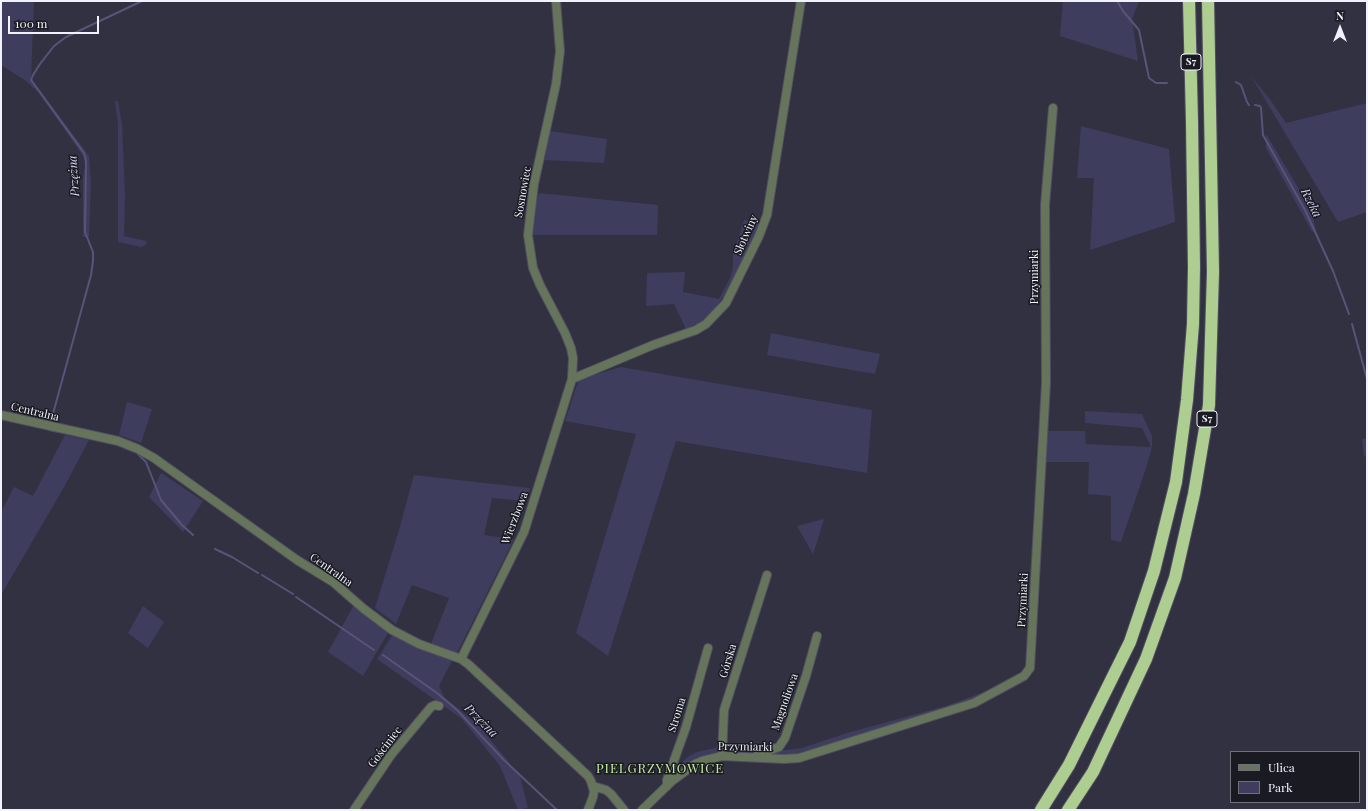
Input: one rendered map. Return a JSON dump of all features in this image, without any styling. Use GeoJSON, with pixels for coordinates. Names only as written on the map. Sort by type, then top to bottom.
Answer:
{"type":"FeatureCollection","features":[{"type":"Feature","properties":{"kind":"highway","name":"S7"},"geometry":{"type":"LineString","coordinates":[[1041,810],[1069,765],[1130,642],[1154,571],[1176,482],[1188,400],[1193,310],[1193,145],[1189,1]]}},
{"type":"Feature","properties":{"kind":"highway","name":"S7"},"geometry":{"type":"LineString","coordinates":[[1068,810],[1093,772],[1146,659],[1175,578],[1194,494],[1209,405],[1213,280],[1208,1]]}},
{"type":"Feature","properties":{"kind":"street","name":"Sosnowiec"},"geometry":{"type":"LineString","coordinates":[[556,1],[560,52],[556,84],[534,184],[528,235],[533,268],[571,348],[573,358],[572,379]]}},
{"type":"Feature","properties":{"kind":"street","name":"Słotwiny"},"geometry":{"type":"LineString","coordinates":[[572,379],[653,345],[696,330],[706,324],[726,303],[759,236],[767,215],[801,1]]}},
{"type":"Feature","properties":{"kind":"street","name":"Przymiarki"},"geometry":{"type":"LineString","coordinates":[[642,810],[667,786],[695,764],[711,758],[722,756],[784,759],[799,758],[974,703],[1024,676],[1030,668],[1046,383],[1045,205],[1053,108]]}},
{"type":"Feature","properties":{"kind":"street","name":"Wierzbowa"},"geometry":{"type":"LineString","coordinates":[[461,660],[524,532],[572,379]]}},
{"type":"Feature","properties":{"kind":"street","name":"Centralna"},"geometry":{"type":"LineString","coordinates":[[1,416],[118,442],[138,449],[154,458],[297,560],[332,582],[392,630],[419,644],[461,660],[474,668],[588,776],[593,786]]}},
{"type":"Feature","properties":{"kind":"street","name":"Górska"},"geometry":{"type":"LineString","coordinates":[[722,756],[724,710],[767,575]]}},
{"type":"Feature","properties":{"kind":"street","name":"Magnoliowa"},"geometry":{"type":"LineString","coordinates":[[754,757],[773,749],[782,743],[806,676],[817,636]]}},
{"type":"Feature","properties":{"kind":"street","name":"Stroma"},"geometry":{"type":"LineString","coordinates":[[667,786],[666,780],[686,728],[708,648]]}},
{"type":"Feature","properties":{"kind":"street","name":"Gościniec"},"geometry":{"type":"LineString","coordinates":[[354,810],[391,755],[431,707],[435,705],[439,706]]}},
{"type":"Feature","properties":{"kind":"street"},"geometry":{"type":"LineString","coordinates":[[588,810],[593,797],[593,786],[606,790],[624,810]]}},
{"type":"Feature","properties":{"kind":"green space"},"geometry":{"type":"Polygon","coordinates":[[[1,1],[34,1],[31,78],[89,156],[91,183],[89,237],[83,237],[84,157],[38,92],[26,81],[1,65],[1,1]]]}},
{"type":"Feature","properties":{"kind":"green space"},"geometry":{"type":"Polygon","coordinates":[[[1063,1],[1139,1],[1132,19],[1138,61],[1060,36],[1063,1]]]}},
{"type":"Feature","properties":{"kind":"green space"},"geometry":{"type":"Polygon","coordinates":[[[1251,76],[1269,98],[1286,123],[1367,103],[1367,212],[1338,222],[1251,76]]]}},
{"type":"Feature","properties":{"kind":"green space"},"geometry":{"type":"Polygon","coordinates":[[[115,101],[118,101],[122,125],[125,196],[124,236],[146,241],[147,244],[141,247],[118,242],[118,124],[115,101]]]}},
{"type":"Feature","properties":{"kind":"green space"},"geometry":{"type":"Polygon","coordinates":[[[1081,126],[1169,149],[1175,222],[1090,250],[1094,178],[1077,178],[1081,126]]]}},
{"type":"Feature","properties":{"kind":"green space"},"geometry":{"type":"Polygon","coordinates":[[[549,131],[607,139],[604,163],[545,160],[549,131]]]}},
{"type":"Feature","properties":{"kind":"green space"},"geometry":{"type":"Polygon","coordinates":[[[1266,134],[1310,205],[1317,234],[1311,230],[1266,148],[1266,134]]]}},
{"type":"Feature","properties":{"kind":"green space"},"geometry":{"type":"Polygon","coordinates":[[[539,193],[658,205],[657,235],[532,235],[532,218],[539,193]]]}},
{"type":"Feature","properties":{"kind":"green space"},"geometry":{"type":"Polygon","coordinates":[[[744,220],[763,223],[736,280],[706,320],[686,329],[674,304],[646,306],[647,273],[685,272],[683,292],[719,299],[730,278],[733,268],[733,255],[744,220]]]}},
{"type":"Feature","properties":{"kind":"green space"},"geometry":{"type":"Polygon","coordinates":[[[771,333],[880,354],[875,374],[767,355],[771,333]]]}},
{"type":"Feature","properties":{"kind":"green space"},"geometry":{"type":"Polygon","coordinates":[[[621,367],[872,410],[867,473],[676,441],[608,656],[576,633],[636,434],[565,421],[579,379],[621,367]]]}},
{"type":"Feature","properties":{"kind":"green space"},"geometry":{"type":"Polygon","coordinates":[[[127,402],[152,409],[141,443],[119,435],[127,402]]]}},
{"type":"Feature","properties":{"kind":"green space"},"geometry":{"type":"Polygon","coordinates":[[[1085,411],[1142,414],[1152,436],[1152,447],[1147,465],[1121,542],[1111,540],[1111,496],[1088,494],[1089,462],[1044,462],[1047,431],[1085,431],[1086,444],[1151,447],[1142,428],[1085,423],[1085,411]]]}},
{"type":"Feature","properties":{"kind":"green space"},"geometry":{"type":"Polygon","coordinates":[[[65,435],[89,440],[63,489],[1,595],[1,512],[14,487],[33,496],[65,435]]]}},
{"type":"Feature","properties":{"kind":"green space"},"geometry":{"type":"Polygon","coordinates":[[[1367,438],[1367,455],[1364,457],[1362,439],[1367,438]]]}},
{"type":"Feature","properties":{"kind":"green space"},"geometry":{"type":"Polygon","coordinates":[[[161,473],[203,501],[183,532],[149,497],[161,473]]]}},
{"type":"Feature","properties":{"kind":"green space"},"geometry":{"type":"Polygon","coordinates":[[[414,475],[530,488],[526,501],[492,498],[484,535],[514,539],[457,653],[431,644],[449,598],[412,585],[396,624],[375,608],[414,475]]]}},
{"type":"Feature","properties":{"kind":"green space"},"geometry":{"type":"Polygon","coordinates":[[[824,519],[817,542],[813,554],[797,526],[824,519]]]}},
{"type":"Feature","properties":{"kind":"green space"},"geometry":{"type":"Polygon","coordinates":[[[354,605],[389,631],[363,676],[328,652],[354,605]]]}},
{"type":"Feature","properties":{"kind":"green space"},"geometry":{"type":"Polygon","coordinates":[[[143,606],[164,622],[148,648],[128,633],[143,606]]]}},
{"type":"Feature","properties":{"kind":"green space"},"geometry":{"type":"Polygon","coordinates":[[[393,634],[452,661],[439,686],[444,697],[479,726],[520,776],[528,808],[518,810],[500,766],[462,719],[377,659],[393,634]]]}},
{"type":"Feature","properties":{"kind":"green space"},"geometry":{"type":"Polygon","coordinates":[[[998,687],[970,702],[798,755],[759,756],[778,751],[802,748],[847,733],[946,706],[998,687]]]}},
{"type":"Feature","properties":{"kind":"green space"},"geometry":{"type":"Polygon","coordinates":[[[719,747],[719,753],[670,780],[671,773],[689,756],[697,752],[719,747]]]}},
{"type":"Feature","properties":{"kind":"waterway","name":"Przężna"},"geometry":{"type":"LineString","coordinates":[[51,421],[91,275],[93,252],[85,232],[86,161],[84,153],[31,80],[40,64],[54,46],[66,37],[142,1]]}},
{"type":"Feature","properties":{"kind":"waterway","name":"Rzeka"},"geometry":{"type":"LineString","coordinates":[[1117,1],[1123,11],[1139,30],[1149,78],[1156,83],[1167,83]]}},
{"type":"Feature","properties":{"kind":"waterway","name":"Rzeka"},"geometry":{"type":"LineString","coordinates":[[1236,82],[1241,85],[1249,105]]}},
{"type":"Feature","properties":{"kind":"waterway","name":"Rzeka"},"geometry":{"type":"LineString","coordinates":[[1255,105],[1260,106],[1261,108],[1263,135],[1305,210],[1333,271],[1349,314]]}},
{"type":"Feature","properties":{"kind":"waterway","name":"Rzeka"},"geometry":{"type":"LineString","coordinates":[[1352,324],[1367,379]]}},
{"type":"Feature","properties":{"kind":"waterway","name":"Przężna"},"geometry":{"type":"LineString","coordinates":[[49,430],[60,432]]}},
{"type":"Feature","properties":{"kind":"waterway","name":"Przężna"},"geometry":{"type":"LineString","coordinates":[[137,453],[146,462],[161,500],[182,525],[193,535]]}},
{"type":"Feature","properties":{"kind":"waterway","name":"Przężna"},"geometry":{"type":"LineString","coordinates":[[215,549],[232,557],[258,573]]}},
{"type":"Feature","properties":{"kind":"waterway","name":"Przężna"},"geometry":{"type":"LineString","coordinates":[[262,575],[293,594]]}},
{"type":"Feature","properties":{"kind":"waterway","name":"Przężna"},"geometry":{"type":"LineString","coordinates":[[296,597],[374,650]]}},
{"type":"Feature","properties":{"kind":"waterway","name":"Przężna"},"geometry":{"type":"LineString","coordinates":[[383,655],[437,693],[457,710],[504,760],[557,810]]}},
{"type":"Feature","properties":{"kind":"district","name":"PIELGRZYMOWICE"},"geometry":{"type":"Point","coordinates":[660,769]}}]}
